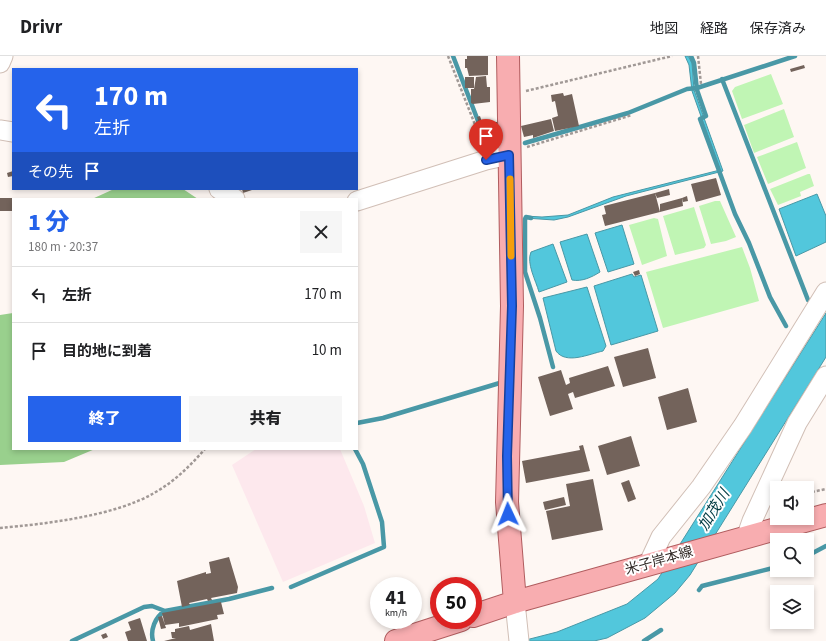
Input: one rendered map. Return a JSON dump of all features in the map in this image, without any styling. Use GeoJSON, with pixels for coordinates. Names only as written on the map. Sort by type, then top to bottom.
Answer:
{"type":"FeatureCollection","features":[{"type":"Feature","properties":{"kind":"main road"},"geometry":{"type":"LineString","coordinates":[[508,56],[512,306],[507,495],[515,602]]}},
{"type":"Feature","properties":{"kind":"main road","name":"米子岸本線"},"geometry":{"type":"LineString","coordinates":[[482,613],[515,602],[655,562],[826,515]]}},
{"type":"Feature","properties":{"kind":"main road"},"geometry":{"type":"LineString","coordinates":[[396,641],[433,629]]}},
{"type":"Feature","properties":{"kind":"street"},"geometry":{"type":"LineString","coordinates":[[0,63],[3,56]]}},
{"type":"Feature","properties":{"kind":"street"},"geometry":{"type":"LineString","coordinates":[[0,130],[12,132]]}},
{"type":"Feature","properties":{"kind":"street"},"geometry":{"type":"LineString","coordinates":[[358,202],[509,152]]}},
{"type":"Feature","properties":{"kind":"street"},"geometry":{"type":"LineString","coordinates":[[221,190],[233,198]]}},
{"type":"Feature","properties":{"kind":"street"},"geometry":{"type":"LineString","coordinates":[[655,562],[661,537],[701,487],[743,426],[826,292]]}},
{"type":"Feature","properties":{"kind":"street"},"geometry":{"type":"LineString","coordinates":[[746,538],[752,521],[797,423],[826,376]]}},
{"type":"Feature","properties":{"kind":"street"},"geometry":{"type":"LineString","coordinates":[[515,602],[518,636]]}},
{"type":"Feature","properties":{"kind":"path"},"geometry":{"type":"LineString","coordinates":[[448,56],[484,149]]}},
{"type":"Feature","properties":{"kind":"path"},"geometry":{"type":"LineString","coordinates":[[508,94],[672,56]]}},
{"type":"Feature","properties":{"kind":"path"},"geometry":{"type":"LineString","coordinates":[[698,56],[701,84]]}},
{"type":"Feature","properties":{"kind":"path"},"geometry":{"type":"LineString","coordinates":[[509,152],[632,115]]}},
{"type":"Feature","properties":{"kind":"path"},"geometry":{"type":"LineString","coordinates":[[0,528],[62,520],[117,508],[139,501],[176,478],[204,450]]}},
{"type":"Feature","properties":{"kind":"path"},"geometry":{"type":"LineString","coordinates":[[814,492],[826,489]]}},
{"type":"Feature","properties":{"kind":"shaded area"},"geometry":{"type":"Polygon","coordinates":[[[254,450],[340,450],[364,506],[375,543],[283,582],[232,465],[254,450]]]}},
{"type":"Feature","properties":{"kind":"green space"},"geometry":{"type":"Polygon","coordinates":[[[771,74],[783,104],[742,119],[732,91],[735,87],[771,74]]]}},
{"type":"Feature","properties":{"kind":"green space"},"geometry":{"type":"Polygon","coordinates":[[[784,109],[794,137],[754,153],[744,125],[784,109]]]}},
{"type":"Feature","properties":{"kind":"green space"},"geometry":{"type":"Polygon","coordinates":[[[797,142],[806,168],[768,184],[757,157],[797,142]]]}},
{"type":"Feature","properties":{"kind":"green space"},"geometry":{"type":"Polygon","coordinates":[[[810,174],[814,186],[800,192],[801,196],[778,205],[770,189],[810,174]]]}},
{"type":"Feature","properties":{"kind":"green space"},"geometry":{"type":"Polygon","coordinates":[[[112,190],[184,190],[196,198],[94,198],[112,190]]]}},
{"type":"Feature","properties":{"kind":"green space"},"geometry":{"type":"Polygon","coordinates":[[[720,201],[736,237],[711,244],[699,206],[720,201]]]}},
{"type":"Feature","properties":{"kind":"green space"},"geometry":{"type":"Polygon","coordinates":[[[694,207],[706,245],[704,248],[675,255],[663,216],[694,207]]]}},
{"type":"Feature","properties":{"kind":"green space"},"geometry":{"type":"Polygon","coordinates":[[[654,218],[658,219],[667,256],[642,265],[629,225],[654,218]]]}},
{"type":"Feature","properties":{"kind":"green space"},"geometry":{"type":"Polygon","coordinates":[[[742,247],[750,268],[759,301],[663,328],[646,272],[742,247]]]}},
{"type":"Feature","properties":{"kind":"green space"},"geometry":{"type":"Polygon","coordinates":[[[12,313],[12,450],[93,450],[64,462],[0,465],[0,315],[12,313]]]}},
{"type":"Feature","properties":{"kind":"water"},"geometry":{"type":"Polygon","coordinates":[[[685,56],[688,56],[692,63],[694,90],[723,171],[626,196],[568,217],[554,220],[525,218],[525,216],[542,217],[568,215],[613,197],[720,170],[692,91],[689,65],[685,56]]]}},
{"type":"Feature","properties":{"kind":"water"},"geometry":{"type":"Polygon","coordinates":[[[817,194],[826,216],[826,242],[796,256],[779,209],[817,194]]]}},
{"type":"Feature","properties":{"kind":"water"},"geometry":{"type":"Polygon","coordinates":[[[622,225],[634,264],[608,272],[595,233],[622,225]]]}},
{"type":"Feature","properties":{"kind":"water"},"geometry":{"type":"Polygon","coordinates":[[[587,234],[600,272],[583,280],[572,280],[560,242],[587,234]]]}},
{"type":"Feature","properties":{"kind":"water"},"geometry":{"type":"Polygon","coordinates":[[[553,244],[567,282],[539,292],[531,267],[531,252],[553,244]]]}},
{"type":"Feature","properties":{"kind":"water"},"geometry":{"type":"Polygon","coordinates":[[[632,274],[634,277],[641,275],[658,331],[611,345],[594,286],[632,274]]]}},
{"type":"Feature","properties":{"kind":"water"},"geometry":{"type":"Polygon","coordinates":[[[587,287],[606,346],[603,351],[585,356],[572,358],[560,355],[556,351],[543,298],[587,287]]]}},
{"type":"Feature","properties":{"kind":"water","name":"加茂川"},"geometry":{"type":"Polygon","coordinates":[[[826,313],[826,357],[690,575],[675,593],[645,618],[607,638],[594,641],[522,641],[557,632],[627,604],[658,579],[826,313]]]}},
{"type":"Feature","properties":{"kind":"building"},"geometry":{"type":"Polygon","coordinates":[[[467,56],[488,56],[488,75],[469,76],[467,68],[465,68],[465,59],[467,59],[467,56]]]}},
{"type":"Feature","properties":{"kind":"building"},"geometry":{"type":"Polygon","coordinates":[[[804,65],[805,68],[791,72],[790,69],[804,65]]]}},
{"type":"Feature","properties":{"kind":"building"},"geometry":{"type":"Polygon","coordinates":[[[486,76],[487,87],[490,87],[490,102],[471,103],[471,89],[474,89],[476,77],[486,76]]]}},
{"type":"Feature","properties":{"kind":"building"},"geometry":{"type":"Polygon","coordinates":[[[465,77],[474,77],[474,88],[465,88],[465,77]]]}},
{"type":"Feature","properties":{"kind":"building"},"geometry":{"type":"Polygon","coordinates":[[[563,93],[564,96],[572,94],[579,126],[555,131],[552,118],[558,116],[555,101],[552,102],[551,95],[563,93]]]}},
{"type":"Feature","properties":{"kind":"building"},"geometry":{"type":"Polygon","coordinates":[[[480,116],[482,122],[479,123],[477,117],[480,116]]]}},
{"type":"Feature","properties":{"kind":"building"},"geometry":{"type":"Polygon","coordinates":[[[551,119],[554,131],[533,138],[533,135],[524,137],[521,126],[551,119]]]}},
{"type":"Feature","properties":{"kind":"building"},"geometry":{"type":"Polygon","coordinates":[[[484,122],[497,122],[498,134],[483,134],[484,122]]]}},
{"type":"Feature","properties":{"kind":"building"},"geometry":{"type":"Polygon","coordinates":[[[12,171],[12,176],[8,177],[7,173],[12,171]]]}},
{"type":"Feature","properties":{"kind":"building"},"geometry":{"type":"Polygon","coordinates":[[[716,178],[721,195],[696,202],[691,184],[716,178]]]}},
{"type":"Feature","properties":{"kind":"building"},"geometry":{"type":"Polygon","coordinates":[[[669,189],[670,195],[657,198],[655,193],[669,189]]]}},
{"type":"Feature","properties":{"kind":"building"},"geometry":{"type":"Polygon","coordinates":[[[242,190],[252,190],[243,193],[242,190]]]}},
{"type":"Feature","properties":{"kind":"building"},"geometry":{"type":"Polygon","coordinates":[[[655,193],[660,212],[605,226],[602,215],[606,214],[604,206],[655,193]]]}},
{"type":"Feature","properties":{"kind":"building"},"geometry":{"type":"Polygon","coordinates":[[[687,196],[688,201],[683,202],[682,198],[687,196]]]}},
{"type":"Feature","properties":{"kind":"building"},"geometry":{"type":"Polygon","coordinates":[[[0,198],[12,198],[12,211],[0,211],[0,198]]]}},
{"type":"Feature","properties":{"kind":"building"},"geometry":{"type":"Polygon","coordinates":[[[682,198],[683,206],[660,212],[660,204],[682,198]]]}},
{"type":"Feature","properties":{"kind":"building"},"geometry":{"type":"Polygon","coordinates":[[[639,270],[640,274],[635,276],[633,272],[639,270]]]}},
{"type":"Feature","properties":{"kind":"building"},"geometry":{"type":"Polygon","coordinates":[[[648,348],[656,378],[623,387],[614,357],[648,348]]]}},
{"type":"Feature","properties":{"kind":"building"},"geometry":{"type":"Polygon","coordinates":[[[608,366],[615,386],[575,398],[573,392],[568,394],[573,409],[550,416],[538,377],[561,370],[566,385],[570,383],[569,378],[608,366]]]}},
{"type":"Feature","properties":{"kind":"building"},"geometry":{"type":"Polygon","coordinates":[[[688,388],[697,422],[667,430],[658,397],[688,388]]]}},
{"type":"Feature","properties":{"kind":"building"},"geometry":{"type":"Polygon","coordinates":[[[631,436],[640,466],[607,475],[598,446],[631,436]]]}},
{"type":"Feature","properties":{"kind":"building"},"geometry":{"type":"Polygon","coordinates":[[[583,445],[590,471],[526,483],[522,461],[580,450],[579,446],[583,445]]]}},
{"type":"Feature","properties":{"kind":"building"},"geometry":{"type":"Polygon","coordinates":[[[593,479],[603,530],[552,540],[546,511],[570,506],[566,484],[593,479]]]}},
{"type":"Feature","properties":{"kind":"building"},"geometry":{"type":"Polygon","coordinates":[[[629,480],[636,499],[628,502],[621,483],[629,480]]]}},
{"type":"Feature","properties":{"kind":"building"},"geometry":{"type":"Polygon","coordinates":[[[564,497],[566,505],[545,510],[543,502],[564,497]]]}},
{"type":"Feature","properties":{"kind":"building"},"geometry":{"type":"Polygon","coordinates":[[[229,557],[238,587],[237,593],[211,598],[212,600],[208,601],[207,599],[189,603],[190,605],[182,607],[177,581],[206,572],[206,574],[211,573],[209,562],[229,557]]]}},
{"type":"Feature","properties":{"kind":"building"},"geometry":{"type":"Polygon","coordinates":[[[221,602],[224,614],[217,615],[218,619],[179,627],[179,623],[165,625],[162,613],[221,602]]]}},
{"type":"Feature","properties":{"kind":"building"},"geometry":{"type":"Polygon","coordinates":[[[162,616],[166,628],[161,629],[158,617],[162,616]]]}},
{"type":"Feature","properties":{"kind":"building"},"geometry":{"type":"Polygon","coordinates":[[[140,618],[147,641],[128,641],[125,632],[131,630],[128,622],[140,618]]]}},
{"type":"Feature","properties":{"kind":"building"},"geometry":{"type":"Polygon","coordinates":[[[211,624],[214,641],[164,641],[176,638],[172,638],[171,632],[175,632],[175,629],[189,626],[190,630],[211,624]]]}},
{"type":"Feature","properties":{"kind":"building"},"geometry":{"type":"Polygon","coordinates":[[[106,633],[108,637],[103,639],[101,635],[106,633]]]}},
{"type":"Feature","properties":{"kind":"waterway"},"geometry":{"type":"LineString","coordinates":[[453,56],[490,152]]}},
{"type":"Feature","properties":{"kind":"waterway"},"geometry":{"type":"LineString","coordinates":[[691,56],[694,63],[697,90],[706,116],[700,119],[735,214],[749,243],[770,297],[786,326]]}},
{"type":"Feature","properties":{"kind":"waterway"},"geometry":{"type":"LineString","coordinates":[[525,143],[628,113],[687,89],[697,88],[795,56]]}},
{"type":"Feature","properties":{"kind":"waterway"},"geometry":{"type":"LineString","coordinates":[[722,79],[808,300]]}},
{"type":"Feature","properties":{"kind":"waterway"},"geometry":{"type":"LineString","coordinates":[[531,218],[526,217],[525,219],[525,272],[540,318],[553,367]]}},
{"type":"Feature","properties":{"kind":"waterway"},"geometry":{"type":"LineString","coordinates":[[358,423],[383,418],[503,382]]}},
{"type":"Feature","properties":{"kind":"waterway"},"geometry":{"type":"LineString","coordinates":[[291,587],[384,547],[382,522],[363,464],[356,450]]}},
{"type":"Feature","properties":{"kind":"waterway"},"geometry":{"type":"LineString","coordinates":[[814,552],[826,546]]}},
{"type":"Feature","properties":{"kind":"waterway"},"geometry":{"type":"LineString","coordinates":[[699,590],[702,586],[770,569]]}},
{"type":"Feature","properties":{"kind":"waterway"},"geometry":{"type":"LineString","coordinates":[[72,641],[144,607],[152,606],[165,611],[229,599],[272,588]]}},
{"type":"Feature","properties":{"kind":"waterway"},"geometry":{"type":"LineString","coordinates":[[153,641],[152,633],[154,624],[158,617],[165,611]]}},
{"type":"Feature","properties":{"kind":"waterway"},"geometry":{"type":"LineString","coordinates":[[644,641],[661,630]]}},
{"type":"Feature","properties":{"kind":"slow traffic"},"geometry":{"type":"LineString","coordinates":[[510,179],[511,256]]}},
{"type":"Feature","properties":{"kind":"route"},"geometry":{"type":"LineString","coordinates":[[486,160],[509,155],[512,306],[507,456],[508,514]]}}]}
